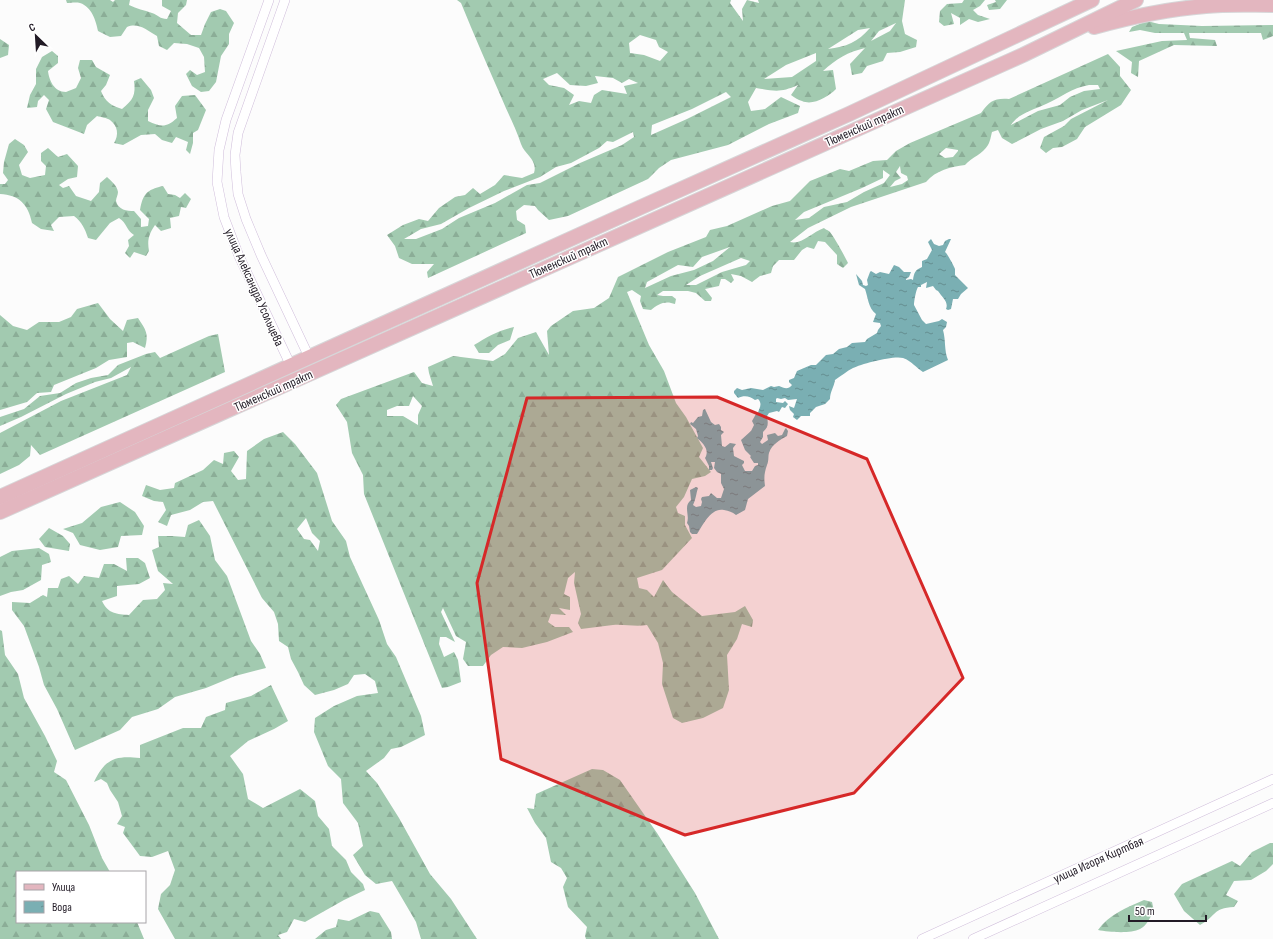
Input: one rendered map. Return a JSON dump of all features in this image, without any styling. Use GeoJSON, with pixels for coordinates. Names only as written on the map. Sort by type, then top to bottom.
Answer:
{"type":"FeatureCollection","features":[{"type":"Feature","properties":{"kind":"main road","name":"Тюменский тракт"},"geometry":{"type":"LineString","coordinates":[[0,497],[842,117],[1092,0]]}},
{"type":"Feature","properties":{"kind":"main road","name":"Тюменский тракт"},"geometry":{"type":"LineString","coordinates":[[0,512],[1023,55],[1136,0]]}},
{"type":"Feature","properties":{"kind":"main road"},"geometry":{"type":"LineString","coordinates":[[1023,55],[1088,29],[1127,18],[1204,6],[1273,5]]}},
{"type":"Feature","properties":{"kind":"street","name":"улица Александра Усольцева"},"geometry":{"type":"LineString","coordinates":[[269,0],[226,120],[219,150],[217,182],[224,217],[239,256],[291,366]]}},
{"type":"Feature","properties":{"kind":"street","name":"улица Александра Усольцева"},"geometry":{"type":"LineString","coordinates":[[285,0],[238,133],[234,155],[238,194],[246,219],[261,255],[309,357]]}},
{"type":"Feature","properties":{"kind":"street","name":"улица Игоря Киртбая"},"geometry":{"type":"LineString","coordinates":[[922,939],[1273,779]]}},
{"type":"Feature","properties":{"kind":"street","name":"улица Игоря Киртбая"},"geometry":{"type":"LineString","coordinates":[[973,939],[1273,803]]}},
{"type":"Feature","properties":{"kind":"highlighted area"},"geometry":{"type":"Polygon","coordinates":[[[717,397],[867,459],[963,678],[854,793],[685,835],[501,759],[477,583],[527,398],[717,397]]]}},
{"type":"Feature","properties":{"kind":"green space"},"geometry":{"type":"Polygon","coordinates":[[[66,0],[110,0],[113,2],[115,0],[130,0],[129,5],[167,19],[171,11],[162,6],[162,0],[187,0],[186,5],[178,13],[177,23],[191,35],[201,35],[211,12],[220,9],[226,11],[234,23],[229,34],[229,44],[221,56],[216,82],[209,91],[201,92],[192,86],[186,74],[190,70],[197,75],[205,72],[204,57],[199,48],[187,44],[174,43],[167,50],[159,46],[157,36],[142,27],[135,25],[127,27],[121,36],[110,37],[98,31],[95,19],[88,8],[80,3],[67,3],[66,0]]]}},
{"type":"Feature","properties":{"kind":"green space"},"geometry":{"type":"Polygon","coordinates":[[[457,0],[731,0],[730,3],[743,21],[742,9],[747,0],[759,3],[758,0],[905,0],[902,21],[905,34],[917,40],[916,47],[900,52],[887,53],[883,61],[867,66],[862,73],[852,75],[850,64],[865,48],[848,54],[833,63],[823,71],[833,70],[836,89],[825,98],[815,102],[799,100],[791,95],[798,85],[777,91],[756,88],[748,102],[751,111],[765,109],[781,97],[800,106],[798,113],[769,124],[728,145],[671,160],[659,168],[648,179],[568,216],[549,220],[535,206],[524,205],[516,211],[517,220],[525,225],[526,233],[428,278],[427,272],[434,264],[412,264],[399,258],[395,246],[387,235],[403,225],[419,219],[428,221],[439,208],[455,197],[465,195],[473,188],[480,194],[495,185],[504,175],[522,178],[534,173],[535,168],[533,161],[521,144],[461,3],[457,0]],[[896,23],[879,31],[871,41],[890,31],[896,23]],[[870,28],[858,30],[828,49],[851,43],[861,37],[870,28]],[[640,35],[629,43],[630,53],[644,55],[660,61],[668,52],[659,47],[656,40],[640,35]],[[816,53],[786,65],[764,79],[792,77],[816,61],[816,53]],[[557,73],[543,79],[549,85],[564,88],[574,95],[569,105],[579,101],[591,103],[594,95],[602,90],[627,94],[624,86],[638,83],[629,79],[622,83],[613,78],[595,76],[598,83],[586,86],[570,85],[557,73]],[[726,92],[692,109],[652,125],[651,135],[731,97],[726,92]],[[633,132],[613,142],[607,141],[599,148],[571,163],[556,167],[540,177],[504,191],[469,208],[441,224],[421,229],[404,239],[416,239],[442,229],[459,218],[495,203],[527,185],[540,183],[580,163],[622,145],[634,137],[633,132]]]}},
{"type":"Feature","properties":{"kind":"green space"},"geometry":{"type":"Polygon","coordinates":[[[964,0],[985,0],[980,6],[973,10],[978,15],[990,19],[978,22],[969,19],[960,25],[960,18],[951,13],[954,24],[944,26],[939,22],[940,11],[947,4],[962,3],[964,0]]]}},
{"type":"Feature","properties":{"kind":"green space"},"geometry":{"type":"Polygon","coordinates":[[[995,0],[1007,0],[1000,9],[989,10],[987,5],[996,2],[995,0]]]}},
{"type":"Feature","properties":{"kind":"green space"},"geometry":{"type":"Polygon","coordinates":[[[1147,21],[1159,24],[1202,26],[1273,25],[1273,36],[1263,40],[1261,33],[1189,33],[1190,38],[1215,40],[1217,46],[1174,45],[1139,61],[1138,77],[1131,73],[1132,62],[1116,51],[1162,41],[1187,40],[1184,33],[1155,33],[1140,30],[1129,32],[1132,27],[1147,21]]]}},
{"type":"Feature","properties":{"kind":"green space"},"geometry":{"type":"Polygon","coordinates":[[[0,39],[9,45],[8,55],[0,58],[0,39]]]}},
{"type":"Feature","properties":{"kind":"green space"},"geometry":{"type":"Polygon","coordinates":[[[52,51],[58,56],[58,63],[48,71],[51,82],[58,90],[66,92],[76,88],[81,78],[78,68],[80,60],[92,60],[96,67],[110,75],[106,85],[101,91],[105,98],[109,103],[122,109],[133,97],[135,90],[134,81],[141,78],[151,90],[154,98],[148,110],[148,121],[156,124],[163,126],[170,124],[177,118],[175,106],[182,96],[195,95],[206,110],[198,130],[193,133],[193,143],[190,154],[186,150],[188,142],[176,137],[172,143],[162,140],[155,134],[141,135],[123,145],[114,143],[117,134],[115,125],[110,120],[102,117],[97,116],[87,125],[84,134],[53,122],[46,109],[49,100],[44,95],[38,101],[37,107],[27,108],[30,95],[36,84],[36,69],[42,57],[52,51]]]}},
{"type":"Feature","properties":{"kind":"green space"},"geometry":{"type":"Polygon","coordinates":[[[1108,54],[1120,67],[1120,76],[1131,90],[1121,105],[1085,127],[1077,139],[1062,147],[1053,148],[1046,153],[1040,148],[1044,137],[1064,126],[1071,119],[1108,100],[1082,110],[1063,121],[1041,129],[1012,144],[1002,138],[998,130],[992,132],[986,148],[965,165],[944,170],[934,175],[926,182],[851,207],[808,228],[790,242],[799,242],[824,228],[829,231],[848,263],[843,268],[837,264],[837,255],[825,242],[818,241],[814,249],[807,247],[802,250],[794,260],[779,260],[773,266],[771,273],[760,276],[752,282],[741,276],[731,274],[734,280],[731,283],[725,279],[721,279],[719,286],[705,289],[712,298],[711,301],[705,301],[696,293],[688,291],[663,291],[657,295],[672,296],[676,299],[675,304],[668,302],[662,303],[651,310],[643,309],[640,301],[641,296],[632,290],[627,292],[649,345],[664,371],[676,403],[686,417],[703,448],[699,457],[711,472],[705,476],[692,479],[684,497],[676,507],[678,513],[685,516],[685,525],[692,538],[662,570],[637,578],[639,588],[647,590],[654,597],[663,580],[672,592],[702,616],[735,612],[745,606],[753,620],[752,627],[742,624],[737,639],[727,655],[729,690],[723,708],[703,718],[682,723],[673,718],[662,684],[663,663],[658,643],[647,625],[613,625],[581,629],[578,623],[581,614],[574,583],[575,572],[568,578],[564,594],[570,597],[570,610],[559,608],[566,615],[551,614],[548,622],[555,627],[569,627],[573,632],[547,642],[522,648],[503,647],[491,655],[483,666],[468,666],[463,659],[466,642],[456,636],[443,608],[441,612],[455,642],[446,637],[440,637],[439,644],[444,657],[454,652],[458,660],[461,682],[442,688],[364,494],[363,475],[352,453],[347,422],[336,405],[341,399],[414,372],[422,383],[433,386],[428,367],[453,356],[493,361],[505,354],[518,338],[536,332],[549,355],[547,331],[551,326],[573,311],[594,308],[609,298],[618,277],[668,252],[706,237],[710,230],[727,226],[772,206],[790,201],[810,181],[840,169],[849,171],[873,161],[887,160],[896,151],[910,143],[981,113],[993,101],[1009,99],[1108,54]],[[1098,85],[1083,86],[1027,112],[1014,121],[1011,125],[1038,111],[1060,105],[1070,97],[1084,91],[1100,89],[1098,85]],[[946,148],[939,154],[945,158],[953,157],[958,150],[946,148]],[[900,166],[896,172],[901,178],[895,181],[890,187],[902,184],[908,180],[907,176],[901,173],[900,166]],[[883,170],[883,178],[804,212],[795,220],[809,218],[824,207],[847,202],[884,183],[890,175],[883,170]],[[730,247],[702,257],[693,267],[678,265],[647,282],[645,288],[671,276],[694,270],[713,261],[730,247]],[[741,258],[700,276],[686,285],[696,285],[722,272],[746,265],[750,261],[741,258]],[[413,396],[409,406],[397,406],[387,410],[387,416],[403,416],[418,425],[418,415],[422,406],[413,396]]]}},
{"type":"Feature","properties":{"kind":"green space"},"geometry":{"type":"Polygon","coordinates":[[[15,139],[24,145],[28,152],[19,165],[22,175],[30,178],[45,175],[46,166],[41,161],[41,153],[48,148],[58,157],[67,154],[78,166],[77,177],[68,179],[59,185],[63,188],[69,186],[76,196],[91,201],[99,192],[100,183],[107,177],[116,187],[118,193],[116,201],[117,204],[123,209],[134,211],[141,219],[141,227],[148,226],[149,219],[140,210],[142,200],[149,191],[163,186],[168,194],[175,195],[180,198],[185,193],[191,199],[186,208],[181,207],[179,216],[170,218],[171,228],[161,231],[155,225],[149,237],[149,251],[146,256],[134,252],[130,258],[125,253],[129,246],[128,240],[134,235],[119,218],[110,223],[96,240],[88,238],[83,226],[74,216],[59,217],[51,225],[54,231],[41,229],[32,223],[28,211],[22,202],[12,196],[0,194],[0,184],[5,184],[8,180],[3,173],[4,162],[9,144],[15,139]]]}},
{"type":"Feature","properties":{"kind":"green space"},"geometry":{"type":"Polygon","coordinates":[[[98,303],[110,319],[123,331],[127,320],[138,318],[147,336],[145,348],[133,342],[127,343],[127,357],[109,360],[96,368],[54,385],[51,392],[37,393],[27,402],[0,410],[0,315],[13,326],[27,330],[39,322],[59,322],[71,317],[77,309],[98,303]]]}},
{"type":"Feature","properties":{"kind":"green space"},"geometry":{"type":"Polygon","coordinates":[[[514,327],[510,340],[498,345],[489,353],[479,353],[474,345],[498,332],[514,327]]]}},
{"type":"Feature","properties":{"kind":"green space"},"geometry":{"type":"Polygon","coordinates":[[[218,334],[225,372],[40,455],[31,445],[30,456],[19,465],[0,474],[0,433],[61,401],[127,375],[131,367],[111,378],[95,382],[66,394],[0,426],[0,417],[24,409],[40,396],[60,393],[76,383],[91,378],[108,375],[118,365],[146,354],[155,352],[160,358],[209,336],[218,334]]]}},
{"type":"Feature","properties":{"kind":"green space"},"geometry":{"type":"Polygon","coordinates":[[[283,432],[295,444],[317,473],[332,521],[346,541],[350,557],[379,620],[387,644],[396,657],[421,716],[425,735],[401,747],[391,749],[384,758],[366,771],[377,783],[399,818],[430,874],[451,899],[477,939],[421,939],[416,922],[392,881],[376,884],[365,875],[353,855],[363,846],[358,823],[343,803],[341,779],[328,766],[314,732],[315,718],[334,706],[357,696],[378,693],[375,681],[365,674],[354,675],[348,684],[334,690],[315,695],[304,685],[291,659],[288,647],[279,641],[278,624],[274,612],[262,598],[213,501],[203,502],[190,510],[171,515],[167,526],[158,522],[166,510],[163,502],[154,501],[142,496],[146,485],[160,490],[174,488],[175,483],[203,470],[214,460],[223,464],[224,453],[234,451],[239,457],[231,471],[238,480],[246,479],[247,451],[264,439],[283,432]],[[306,518],[297,529],[304,539],[310,540],[318,551],[320,541],[312,533],[306,518]]]}},
{"type":"Feature","properties":{"kind":"green space"},"geometry":{"type":"Polygon","coordinates":[[[120,502],[135,512],[144,526],[142,535],[121,536],[118,547],[100,550],[80,545],[73,533],[63,529],[82,523],[101,507],[120,502]]]}},
{"type":"Feature","properties":{"kind":"green space"},"geometry":{"type":"Polygon","coordinates":[[[199,520],[210,536],[215,560],[227,576],[251,641],[260,654],[266,668],[235,676],[206,688],[175,697],[158,709],[132,717],[120,730],[75,750],[57,709],[44,685],[24,626],[12,610],[12,602],[30,603],[43,595],[47,597],[48,588],[58,588],[61,579],[69,576],[78,584],[84,576],[99,578],[104,564],[114,564],[127,571],[126,558],[138,558],[145,563],[150,578],[139,584],[117,586],[117,596],[102,601],[110,611],[117,614],[129,615],[143,600],[157,599],[165,590],[163,583],[173,584],[158,571],[152,550],[159,547],[158,536],[185,537],[188,525],[199,520]]]}},
{"type":"Feature","properties":{"kind":"green space"},"geometry":{"type":"Polygon","coordinates":[[[49,528],[63,536],[70,544],[69,551],[45,547],[39,539],[49,528]]]}},
{"type":"Feature","properties":{"kind":"green space"},"geometry":{"type":"Polygon","coordinates":[[[39,548],[49,554],[51,562],[42,565],[41,580],[23,590],[0,596],[0,557],[12,551],[39,548]]]}},
{"type":"Feature","properties":{"kind":"green space"},"geometry":{"type":"Polygon","coordinates":[[[0,630],[2,631],[5,655],[18,674],[24,698],[57,761],[54,772],[66,780],[89,825],[102,858],[109,871],[16,871],[16,923],[137,923],[144,939],[0,939],[0,630]]]}},
{"type":"Feature","properties":{"kind":"green space"},"geometry":{"type":"Polygon","coordinates":[[[271,685],[288,721],[248,741],[230,756],[243,774],[248,799],[263,808],[300,789],[315,801],[318,816],[329,829],[332,846],[346,860],[351,872],[363,884],[365,890],[305,922],[294,919],[287,932],[278,935],[281,939],[175,939],[158,909],[161,894],[170,885],[175,870],[168,851],[152,857],[140,856],[123,833],[125,827],[117,824],[122,816],[118,802],[107,783],[101,779],[94,782],[102,768],[112,760],[124,757],[140,758],[140,745],[183,728],[201,728],[206,717],[225,710],[226,703],[251,696],[271,685]]]}},
{"type":"Feature","properties":{"kind":"green space"},"geometry":{"type":"Polygon","coordinates":[[[592,769],[603,770],[620,780],[657,833],[695,893],[719,939],[586,939],[585,936],[587,927],[568,907],[563,887],[567,878],[561,868],[551,862],[546,838],[535,823],[527,808],[534,809],[536,794],[592,769]]]}},
{"type":"Feature","properties":{"kind":"green space"},"geometry":{"type":"Polygon","coordinates":[[[1273,843],[1273,864],[1266,871],[1251,880],[1234,881],[1226,895],[1238,901],[1234,907],[1218,911],[1200,925],[1184,911],[1174,894],[1182,884],[1232,861],[1240,866],[1252,852],[1273,843]]]}},
{"type":"Feature","properties":{"kind":"green space"},"geometry":{"type":"Polygon","coordinates":[[[1144,900],[1152,902],[1154,911],[1142,928],[1136,931],[1125,932],[1098,930],[1113,916],[1144,900]]]}},
{"type":"Feature","properties":{"kind":"green space"},"geometry":{"type":"Polygon","coordinates":[[[370,911],[379,913],[391,932],[392,939],[315,939],[326,930],[336,927],[338,919],[349,921],[370,911]]]}},
{"type":"Feature","properties":{"kind":"water"},"geometry":{"type":"Polygon","coordinates":[[[931,239],[934,244],[939,246],[943,245],[945,241],[951,239],[945,252],[955,269],[955,275],[968,288],[958,299],[953,299],[951,309],[948,310],[946,309],[947,304],[945,300],[933,286],[926,288],[927,282],[921,285],[921,287],[918,287],[914,305],[922,320],[926,324],[942,319],[947,322],[946,327],[943,330],[948,360],[923,372],[909,361],[899,357],[878,360],[857,366],[835,380],[830,399],[825,404],[816,407],[810,413],[810,416],[801,416],[797,420],[793,417],[794,414],[790,410],[789,406],[794,408],[797,399],[788,400],[785,398],[777,398],[776,402],[783,403],[785,401],[788,404],[785,408],[782,407],[779,412],[769,413],[767,416],[767,427],[763,432],[763,437],[760,442],[762,444],[768,440],[767,435],[775,433],[778,436],[782,435],[786,428],[788,431],[787,436],[774,445],[770,450],[764,476],[765,486],[748,499],[745,510],[736,515],[724,510],[715,511],[711,514],[697,534],[692,534],[687,523],[687,505],[691,500],[690,490],[696,487],[698,488],[693,505],[696,507],[701,506],[702,497],[709,496],[711,493],[717,498],[721,498],[724,489],[721,483],[721,474],[714,468],[715,462],[711,462],[713,468],[712,470],[709,470],[709,466],[705,458],[707,452],[706,449],[697,438],[698,436],[696,429],[690,424],[691,422],[693,423],[698,417],[702,416],[703,410],[705,409],[711,422],[715,425],[719,424],[721,430],[724,432],[721,435],[722,446],[725,447],[730,443],[736,444],[733,448],[734,456],[744,461],[742,465],[745,471],[752,471],[758,463],[754,463],[750,457],[751,456],[745,450],[741,440],[751,431],[754,425],[752,421],[758,413],[760,403],[758,399],[755,400],[747,396],[738,398],[734,391],[737,388],[742,390],[751,388],[763,390],[771,386],[789,388],[792,385],[789,380],[794,378],[797,371],[811,365],[816,365],[826,355],[833,354],[839,349],[847,347],[852,343],[865,342],[877,333],[881,326],[880,323],[873,322],[876,314],[870,306],[865,289],[859,285],[856,274],[862,281],[863,285],[866,286],[868,285],[867,280],[871,271],[876,274],[880,272],[889,274],[894,265],[899,267],[904,272],[911,272],[906,280],[913,280],[915,272],[922,267],[922,261],[927,259],[932,250],[928,242],[931,239]]]}}]}
